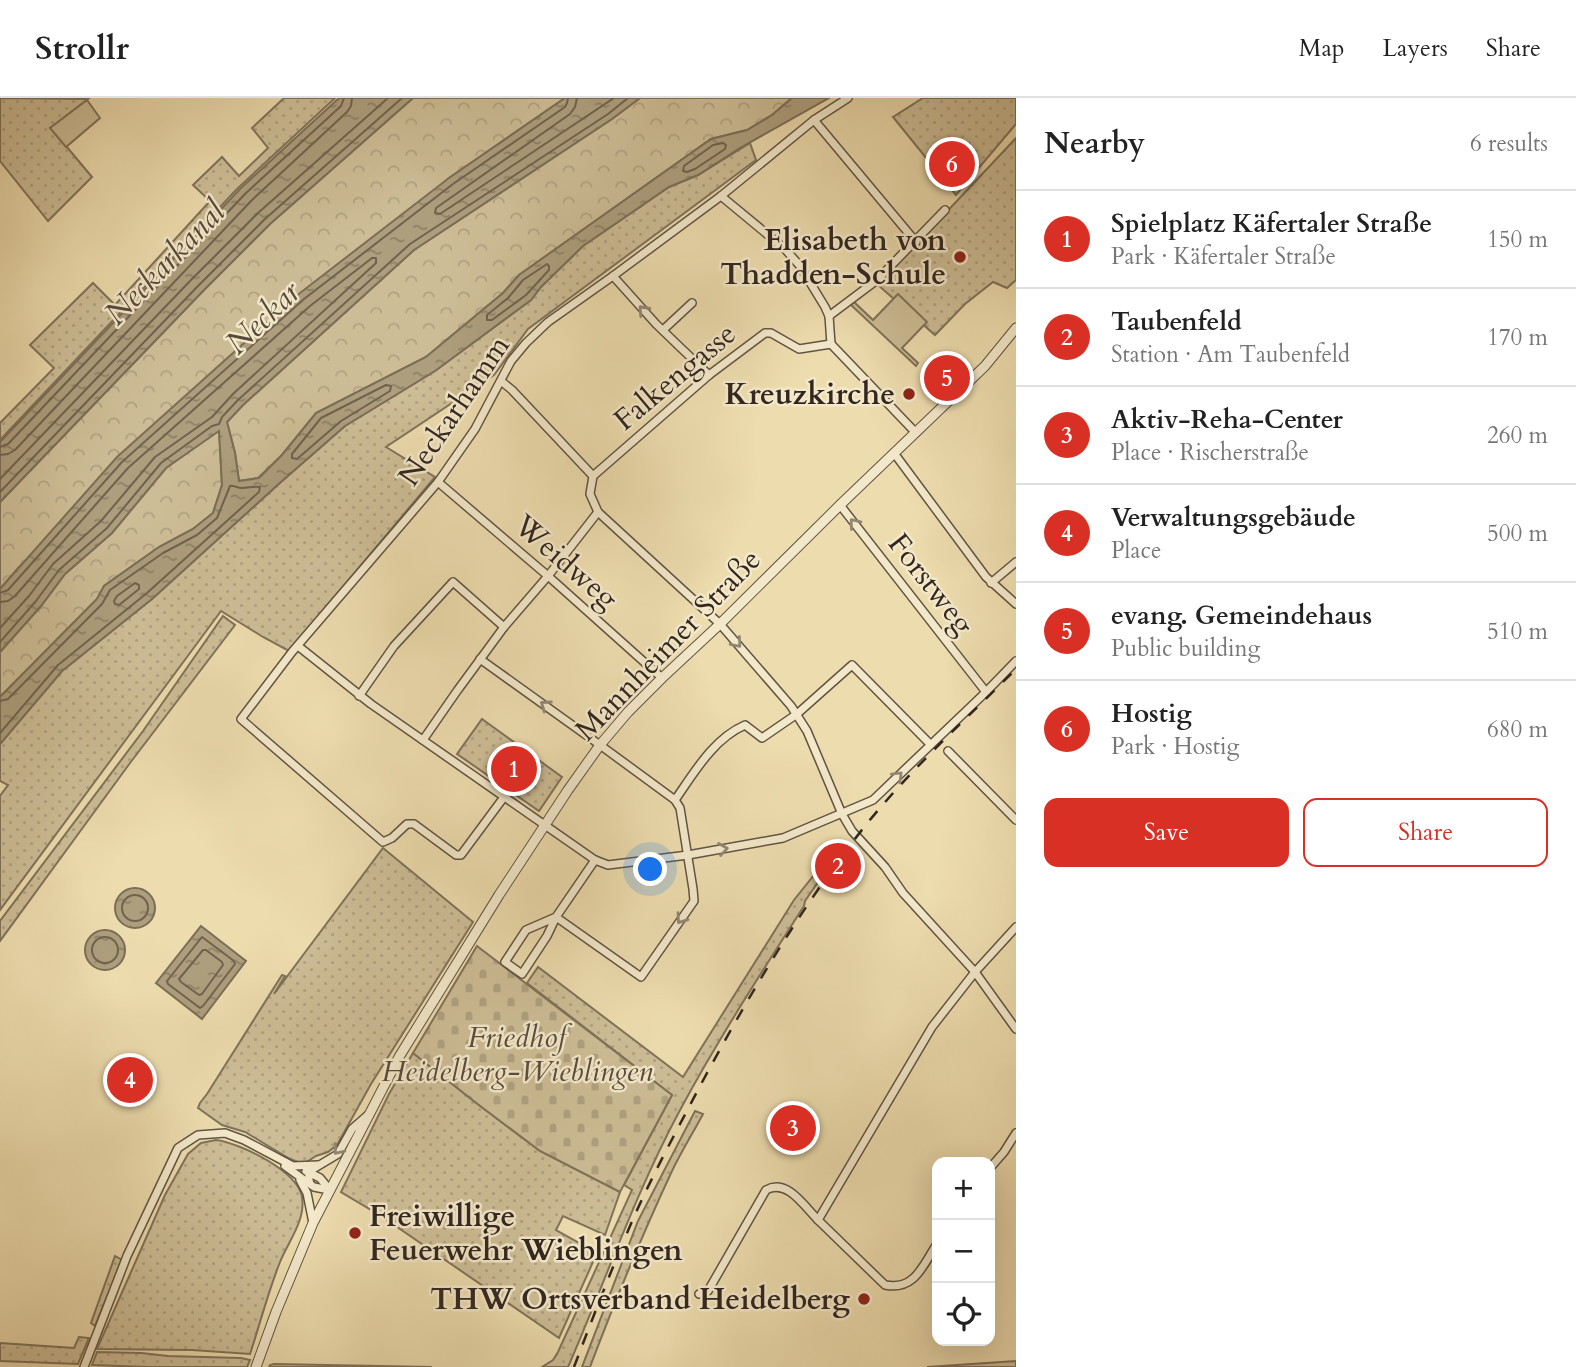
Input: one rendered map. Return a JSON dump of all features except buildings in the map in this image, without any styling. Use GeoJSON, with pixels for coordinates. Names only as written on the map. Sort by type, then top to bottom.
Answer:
{"type":"FeatureCollection","features":[{"type":"Feature","properties":{"kind":"street","name":"Neckarhamm"},"geometry":{"type":"LineString","coordinates":[[504,797],[461,855],[456,855],[414,824],[407,824],[392,838],[383,842],[241,719],[298,646],[438,481],[475,429],[512,360],[526,342],[548,322],[720,196],[814,120],[848,98]]}},
{"type":"Feature","properties":{"kind":"street"},"geometry":{"type":"LineString","coordinates":[[814,120],[916,242]]}},
{"type":"Feature","properties":{"kind":"street"},"geometry":{"type":"LineString","coordinates":[[720,196],[785,249],[800,266],[829,316],[831,344],[916,433]]}},
{"type":"Feature","properties":{"kind":"street"},"geometry":{"type":"LineString","coordinates":[[829,316],[877,280],[945,211]]}},
{"type":"Feature","properties":{"kind":"street"},"geometry":{"type":"LineString","coordinates":[[614,276],[709,375]]}},
{"type":"Feature","properties":{"kind":"street"},"geometry":{"type":"LineString","coordinates":[[663,330],[692,303]]}},
{"type":"Feature","properties":{"kind":"street","name":"Mannheimer Straße"},"geometry":{"type":"LineString","coordinates":[[256,1367],[313,1223],[399,1057],[545,825],[600,745],[662,678],[993,357],[1016,328]]}},
{"type":"Feature","properties":{"kind":"street","name":"Falkengasse"},"geometry":{"type":"LineString","coordinates":[[593,476],[709,375],[765,333],[771,333],[799,349],[831,344]]}},
{"type":"Feature","properties":{"kind":"street"},"geometry":{"type":"LineString","coordinates":[[500,381],[512,390],[593,476],[590,494],[598,512],[720,624],[797,714],[852,831],[885,867],[903,893],[975,972],[1016,1029]]}},
{"type":"Feature","properties":{"kind":"street"},"geometry":{"type":"LineString","coordinates":[[894,453],[991,583],[1016,604]]}},
{"type":"Feature","properties":{"kind":"street","name":"Weidweg"},"geometry":{"type":"LineString","coordinates":[[438,481],[662,678]]}},
{"type":"Feature","properties":{"kind":"street","name":"Forstweg"},"geometry":{"type":"LineString","coordinates":[[839,505],[986,692]]}},
{"type":"Feature","properties":{"kind":"street"},"geometry":{"type":"LineString","coordinates":[[423,740],[504,627],[598,512]]}},
{"type":"Feature","properties":{"kind":"street"},"geometry":{"type":"LineString","coordinates":[[991,583],[1016,562]]}},
{"type":"Feature","properties":{"kind":"street"},"geometry":{"type":"LineString","coordinates":[[359,696],[394,646],[453,582],[504,627]]}},
{"type":"Feature","properties":{"kind":"street"},"geometry":{"type":"LineString","coordinates":[[298,646],[359,696],[595,860],[608,865],[688,855],[783,838],[873,800],[1016,661]]}},
{"type":"Feature","properties":{"kind":"street"},"geometry":{"type":"LineString","coordinates":[[480,659],[674,800],[680,808],[694,901],[641,977],[556,917]]}},
{"type":"Feature","properties":{"kind":"street"},"geometry":{"type":"LineString","coordinates":[[674,800],[713,748],[733,730],[745,725],[762,738],[797,714],[852,665],[930,744]]}},
{"type":"Feature","properties":{"kind":"street"},"geometry":{"type":"LineString","coordinates":[[948,751],[1016,820]]}},
{"type":"Feature","properties":{"kind":"street"},"geometry":{"type":"LineString","coordinates":[[556,917],[526,930],[505,962],[522,974],[556,917],[595,860]]}},
{"type":"Feature","properties":{"kind":"street"},"geometry":{"type":"LineString","coordinates":[[818,1220],[932,1027],[975,972],[1016,927]]}},
{"type":"Feature","properties":{"kind":"street","name":"Mannheimer Straße"},"geometry":{"type":"LineString","coordinates":[[309,1172],[338,1154],[352,1129],[369,1114]]}},
{"type":"Feature","properties":{"kind":"street"},"geometry":{"type":"LineString","coordinates":[[84,1367],[127,1256],[178,1148],[198,1135],[225,1133],[244,1140],[294,1170],[314,1187],[329,1190]]}},
{"type":"Feature","properties":{"kind":"street"},"geometry":{"type":"LineString","coordinates":[[995,1162],[1016,1133]]}},
{"type":"Feature","properties":{"kind":"street"},"geometry":{"type":"LineString","coordinates":[[294,1170],[318,1165]]}},
{"type":"Feature","properties":{"kind":"street"},"geometry":{"type":"LineString","coordinates":[[294,1170],[309,1172],[320,1178],[329,1190]]}},
{"type":"Feature","properties":{"kind":"street"},"geometry":{"type":"LineString","coordinates":[[294,1170],[307,1193],[313,1223]]}},
{"type":"Feature","properties":{"kind":"street"},"geometry":{"type":"LineString","coordinates":[[309,1172],[310,1184]]}},
{"type":"Feature","properties":{"kind":"street"},"geometry":{"type":"LineString","coordinates":[[698,1294],[708,1291],[766,1190],[773,1186],[781,1186],[792,1194],[885,1285],[895,1287],[914,1279],[932,1252]]}},
{"type":"Feature","properties":{"kind":"green space"},"geometry":{"type":"Polygon","coordinates":[[[0,98],[88,99],[51,128],[92,177],[48,221],[0,161],[0,98]]]}},
{"type":"Feature","properties":{"kind":"green space"},"geometry":{"type":"Polygon","coordinates":[[[284,98],[335,98],[237,189],[0,440],[0,423],[54,368],[30,345],[93,283],[115,305],[210,201],[193,185],[222,157],[239,176],[268,148],[252,128],[284,98]]]}},
{"type":"Feature","properties":{"kind":"green space"},"geometry":{"type":"Polygon","coordinates":[[[413,98],[565,98],[449,178],[18,568],[0,589],[0,502],[270,224],[413,98]]]}},
{"type":"Feature","properties":{"kind":"green space"},"geometry":{"type":"Polygon","coordinates":[[[640,98],[792,98],[772,115],[747,130],[711,139],[519,275],[503,293],[426,357],[316,413],[282,455],[258,478],[239,481],[227,422],[243,405],[414,250],[640,98]]]}},
{"type":"Feature","properties":{"kind":"green space"},"geometry":{"type":"Polygon","coordinates":[[[923,98],[1016,98],[1016,124],[956,195],[893,117],[923,98]]]}},
{"type":"Feature","properties":{"kind":"green space"},"geometry":{"type":"Polygon","coordinates":[[[87,100],[100,118],[66,147],[50,128],[87,100]]]}},
{"type":"Feature","properties":{"kind":"green space","name":"Elisabeth von Thadden-Schule"},"geometry":{"type":"Polygon","coordinates":[[[1016,138],[1016,280],[1007,288],[993,282],[965,304],[935,335],[878,285],[1016,138]]]}},
{"type":"Feature","properties":{"kind":"green space"},"geometry":{"type":"Polygon","coordinates":[[[750,143],[756,160],[528,329],[494,375],[386,447],[435,477],[289,651],[221,611],[0,910],[0,796],[8,785],[0,781],[0,744],[62,671],[152,599],[345,426],[435,371],[531,300],[583,246],[669,187],[698,175],[750,143]]]}},
{"type":"Feature","properties":{"kind":"green space"},"geometry":{"type":"Polygon","coordinates":[[[898,294],[927,322],[902,348],[918,363],[916,366],[851,305],[854,302],[873,320],[898,294]]]}},
{"type":"Feature","properties":{"kind":"green space"},"geometry":{"type":"Polygon","coordinates":[[[219,430],[222,485],[213,513],[193,529],[159,547],[104,586],[97,599],[0,697],[0,652],[65,574],[112,533],[166,468],[219,430]]]}},
{"type":"Feature","properties":{"kind":"green space"},"geometry":{"type":"Polygon","coordinates":[[[223,616],[235,625],[0,941],[0,921],[143,731],[223,616]]]}},
{"type":"Feature","properties":{"kind":"green space"},"geometry":{"type":"Polygon","coordinates":[[[482,719],[562,777],[539,811],[457,754],[482,719]]]}},
{"type":"Feature","properties":{"kind":"green space"},"geometry":{"type":"Polygon","coordinates":[[[383,848],[473,922],[371,1084],[337,1145],[328,1152],[301,1163],[245,1132],[222,1125],[198,1108],[282,975],[285,976],[274,994],[383,848]]]}},
{"type":"Feature","properties":{"kind":"green space"},"geometry":{"type":"Polygon","coordinates":[[[830,855],[835,858],[805,901],[724,1033],[663,1143],[634,1206],[568,1367],[542,1367],[553,1360],[558,1352],[632,1190],[624,1185],[672,1095],[527,983],[538,967],[683,1077],[794,900],[830,855]]]}},
{"type":"Feature","properties":{"kind":"green space","name":"Friedhof Heidelberg-Wieblingen"},"geometry":{"type":"Polygon","coordinates":[[[477,946],[672,1095],[620,1192],[540,1151],[413,1053],[477,946]]]}},
{"type":"Feature","properties":{"kind":"green space"},"geometry":{"type":"Polygon","coordinates":[[[413,1053],[540,1151],[620,1192],[605,1235],[563,1216],[556,1230],[597,1253],[559,1338],[381,1216],[341,1192],[389,1094],[413,1053]]]}},
{"type":"Feature","properties":{"kind":"green space"},"geometry":{"type":"Polygon","coordinates":[[[695,1111],[703,1114],[650,1219],[590,1367],[582,1367],[638,1221],[695,1111]]]}},
{"type":"Feature","properties":{"kind":"green space"},"geometry":{"type":"Polygon","coordinates":[[[216,1140],[253,1152],[267,1160],[290,1178],[302,1197],[299,1222],[283,1254],[250,1354],[192,1350],[97,1349],[165,1195],[188,1154],[201,1143],[216,1140]]]}},
{"type":"Feature","properties":{"kind":"green space"},"geometry":{"type":"Polygon","coordinates":[[[115,1256],[122,1260],[95,1326],[91,1323],[115,1256]]]}},
{"type":"Feature","properties":{"kind":"green space"},"geometry":{"type":"Polygon","coordinates":[[[79,1337],[89,1338],[78,1364],[0,1361],[0,1343],[74,1348],[79,1337]]]}},
{"type":"Feature","properties":{"kind":"green space"},"geometry":{"type":"Polygon","coordinates":[[[97,1352],[250,1360],[247,1367],[92,1365],[97,1352]]]}},
{"type":"Feature","properties":{"kind":"green space"},"geometry":{"type":"Polygon","coordinates":[[[1016,1361],[1016,1367],[927,1367],[1016,1361]]]}},
{"type":"Feature","properties":{"kind":"green space"},"geometry":{"type":"Polygon","coordinates":[[[274,1364],[432,1367],[269,1367],[274,1364]]]}},
{"type":"Feature","properties":{"kind":"water"},"geometry":{"type":"Polygon","coordinates":[[[339,98],[413,98],[270,224],[0,502],[0,442],[241,188],[339,98]]]}},
{"type":"Feature","properties":{"kind":"water"},"geometry":{"type":"Polygon","coordinates":[[[565,98],[640,98],[414,250],[243,405],[227,422],[239,481],[259,478],[282,455],[316,413],[426,357],[503,293],[519,275],[711,139],[747,130],[772,115],[792,98],[829,98],[698,175],[669,187],[583,246],[531,300],[435,371],[345,426],[152,599],[62,671],[0,744],[0,697],[97,599],[104,586],[159,547],[193,529],[213,513],[222,485],[219,431],[166,468],[112,533],[65,574],[0,652],[0,589],[117,457],[300,293],[449,178],[565,98]]]}},
{"type":"Feature","properties":{"kind":"water"},"geometry":{"type":"Polygon","coordinates":[[[135,888],[149,894],[155,908],[149,922],[135,928],[121,922],[115,908],[121,894],[135,888]]]}},
{"type":"Feature","properties":{"kind":"water"},"geometry":{"type":"Polygon","coordinates":[[[201,926],[246,961],[202,1019],[156,983],[201,926]]]}},
{"type":"Feature","properties":{"kind":"water"},"geometry":{"type":"Polygon","coordinates":[[[105,930],[119,936],[125,950],[119,964],[105,970],[91,964],[85,950],[91,936],[105,930]]]}},
{"type":"Feature","properties":{"kind":"railway"},"geometry":{"type":"LineString","coordinates":[[574,1367],[649,1185],[719,1052],[777,952],[819,888],[865,826],[900,785],[1016,669]]}},
{"type":"Feature","properties":{"kind":"place","name":"Hostig"},"geometry":{"type":"Point","coordinates":[952,164]}},
{"type":"Feature","properties":{"kind":"place","name":"Elisabeth von Thadden-Schule"},"geometry":{"type":"Point","coordinates":[960,257]}},
{"type":"Feature","properties":{"kind":"place","name":"evang. Gemeindehaus"},"geometry":{"type":"Point","coordinates":[947,378]}},
{"type":"Feature","properties":{"kind":"place","name":"Kreuzkirche"},"geometry":{"type":"Point","coordinates":[909,394]}},
{"type":"Feature","properties":{"kind":"place","name":"Spielplatz Käfertaler Straße"},"geometry":{"type":"Point","coordinates":[514,769]}},
{"type":"Feature","properties":{"kind":"place","name":"Taubenfeld"},"geometry":{"type":"Point","coordinates":[838,866]}},
{"type":"Feature","properties":{"kind":"place","name":"Verwaltungsgebäude"},"geometry":{"type":"Point","coordinates":[130,1080]}},
{"type":"Feature","properties":{"kind":"place","name":"Aktiv-Reha-Center"},"geometry":{"type":"Point","coordinates":[793,1128]}},
{"type":"Feature","properties":{"kind":"place","name":"Freiwillige Feuerwehr Wieblingen"},"geometry":{"type":"Point","coordinates":[355,1233]}},
{"type":"Feature","properties":{"kind":"place","name":"THW Ortsverband Heidelberg"},"geometry":{"type":"Point","coordinates":[864,1299]}},
{"type":"Feature","properties":{"kind":"water label","name":"Neckarkanal"},"geometry":{"type":"Point","coordinates":[165,263]}},
{"type":"Feature","properties":{"kind":"water label","name":"Neckar"},"geometry":{"type":"Point","coordinates":[263,318]}}]}
